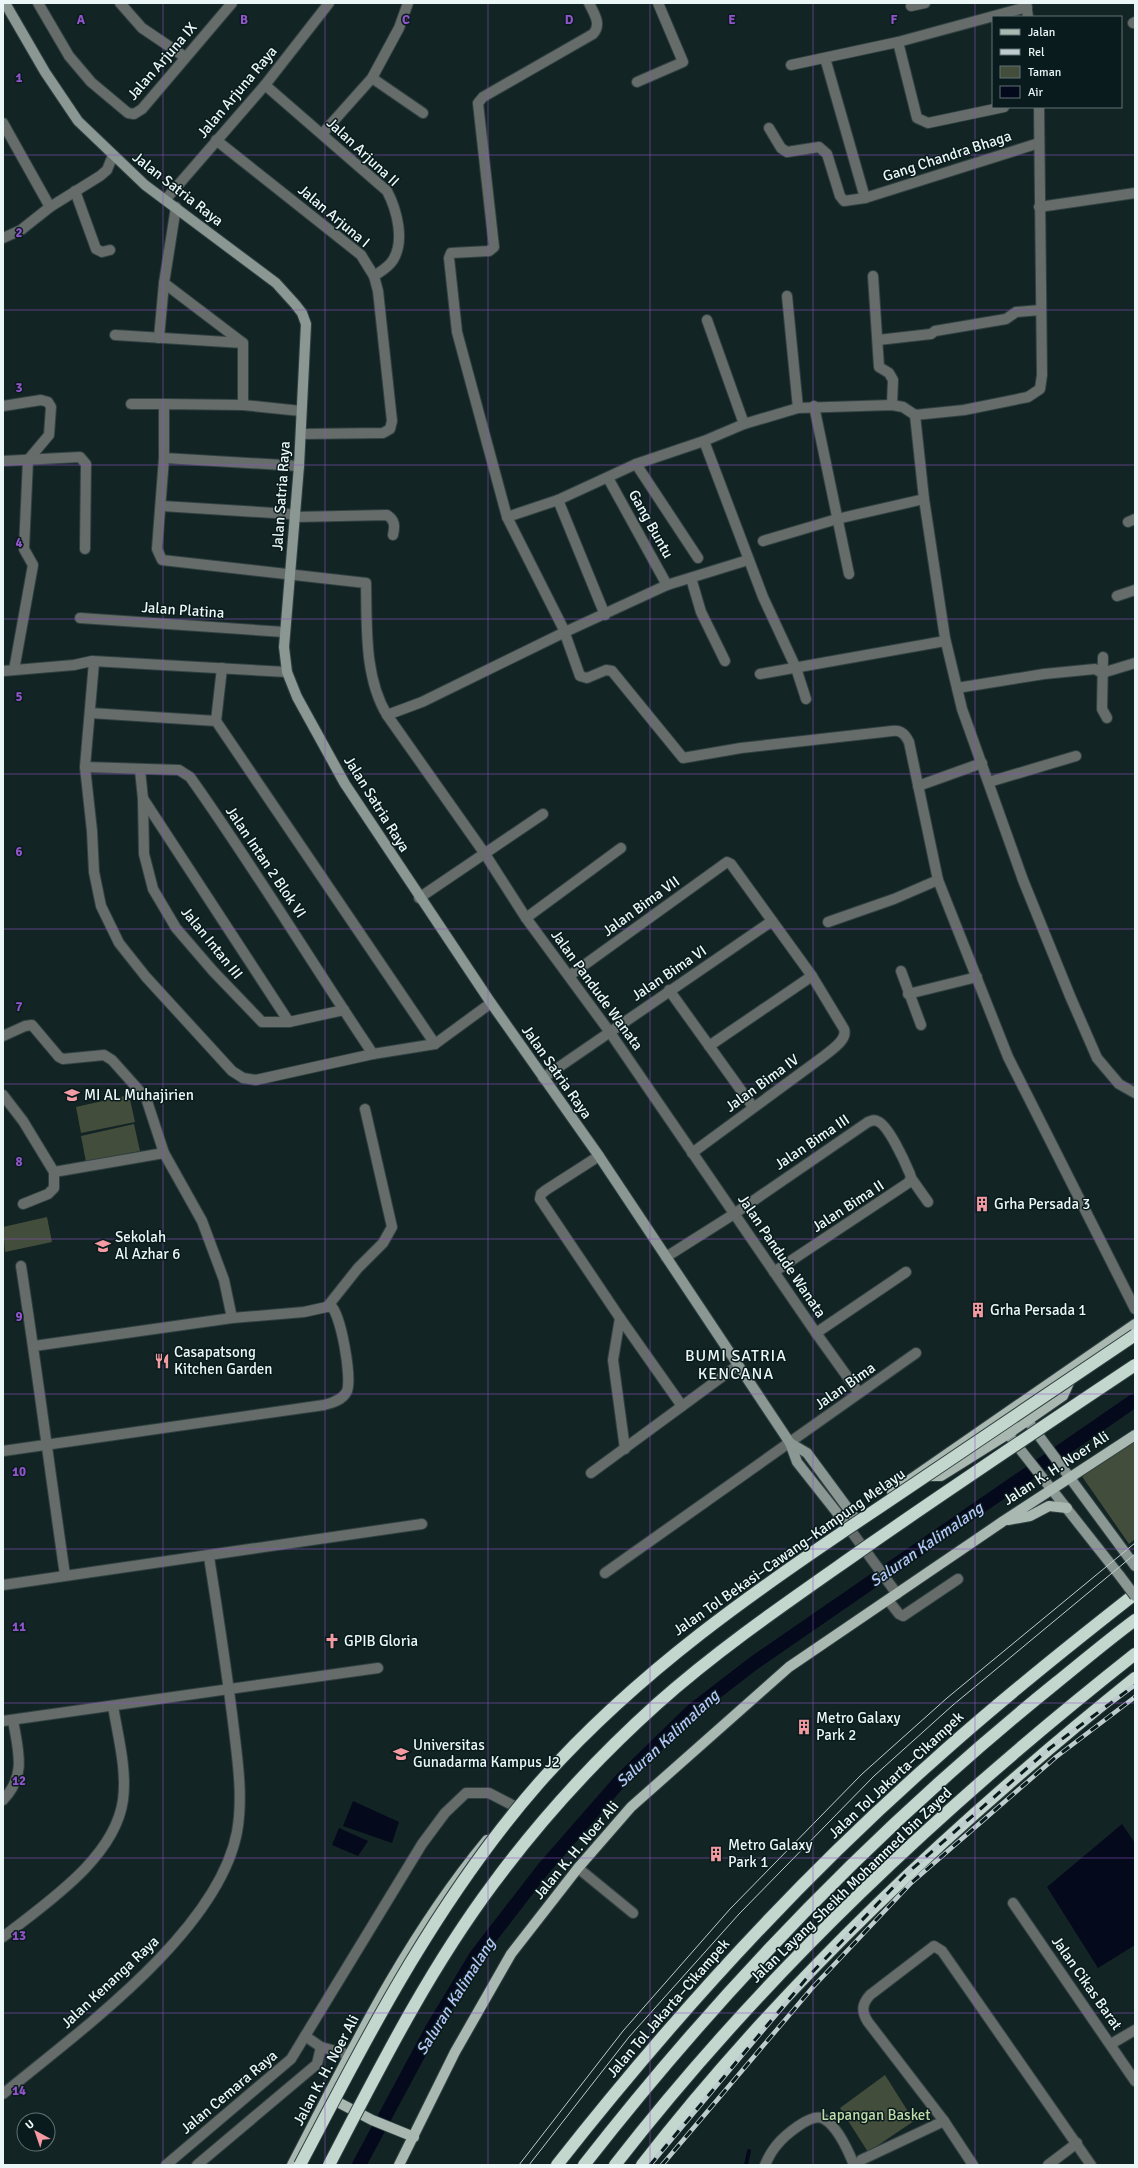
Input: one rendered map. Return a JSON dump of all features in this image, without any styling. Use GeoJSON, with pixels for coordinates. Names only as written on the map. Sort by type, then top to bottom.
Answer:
{"type":"FeatureCollection","features":[{"type":"Feature","properties":{"kind":"highway","name":"Jalan Tol Bekasi–Cawang–Kampung Melayu"},"geometry":{"type":"LineString","coordinates":[[300,2165],[371,2028],[422,1940],[479,1857],[539,1783],[590,1730],[648,1676],[700,1633],[811,1553],[1135,1335]]}},
{"type":"Feature","properties":{"kind":"highway"},"geometry":{"type":"LineString","coordinates":[[330,2165],[393,2042],[446,1954],[492,1885],[540,1826],[599,1760],[658,1704],[720,1652],[950,1489],[1135,1364]]}},
{"type":"Feature","properties":{"kind":"highway","name":"Jalan Tol Jakarta–Cikampek"},"geometry":{"type":"LineString","coordinates":[[558,2165],[683,2012],[762,1926],[842,1846],[933,1761],[1014,1690],[1135,1595]]}},
{"type":"Feature","properties":{"kind":"highway","name":"Jalan Layang Sheikh Mohammed bin Zayed"},"geometry":{"type":"LineString","coordinates":[[584,2165],[637,2098],[697,2027],[767,1951],[854,1862],[930,1791],[1010,1720],[1135,1620]]}},
{"type":"Feature","properties":{"kind":"highway","name":"Jalan Layang Sheikh Mohammed bin Zayed"},"geometry":{"type":"LineString","coordinates":[[615,2165],[713,2046],[826,1926],[900,1855],[1013,1752],[1135,1654]]}},
{"type":"Feature","properties":{"kind":"highway"},"geometry":{"type":"LineString","coordinates":[[642,2165],[721,2068],[822,1958],[904,1878],[989,1800],[1068,1732],[1135,1678]]}},
{"type":"Feature","properties":{"kind":"main road","name":"Jalan K. H. Noer Ali"},"geometry":{"type":"LineString","coordinates":[[292,2165],[395,1973],[440,1902],[476,1853],[514,1806],[588,1727],[644,1676],[698,1630],[846,1524],[1135,1324]]}},
{"type":"Feature","properties":{"kind":"main road"},"geometry":{"type":"LineString","coordinates":[[915,1476],[941,1476],[1028,1421],[1062,1396],[1077,1364]]}},
{"type":"Feature","properties":{"kind":"main road","name":"Jalan K. H. Noer Ali"},"geometry":{"type":"LineString","coordinates":[[399,2165],[455,2052],[512,1954],[578,1868],[631,1807],[789,1667],[1050,1490],[1067,1473],[1135,1434]]}},
{"type":"Feature","properties":{"kind":"main road"},"geometry":{"type":"LineString","coordinates":[[1002,1522],[1030,1516],[1049,1506],[1067,1508]]}},
{"type":"Feature","properties":{"kind":"main road"},"geometry":{"type":"LineString","coordinates":[[328,2097],[372,2120],[414,2137]]}},
{"type":"Feature","properties":{"kind":"street","name":"Jalan Arjuna IX"},"geometry":{"type":"LineString","coordinates":[[38,3],[69,56],[91,82],[128,113],[134,114],[142,109],[232,3]]}},
{"type":"Feature","properties":{"kind":"street"},"geometry":{"type":"LineString","coordinates":[[120,3],[142,28],[185,57]]}},
{"type":"Feature","properties":{"kind":"street","name":"Jalan Arjuna Raya"},"geometry":{"type":"LineString","coordinates":[[166,199],[219,143],[329,3]]}},
{"type":"Feature","properties":{"kind":"street"},"geometry":{"type":"LineString","coordinates":[[322,134],[372,78],[400,28],[408,3]]}},
{"type":"Feature","properties":{"kind":"street"},"geometry":{"type":"LineString","coordinates":[[589,3],[598,23],[598,29],[594,34],[483,97],[478,103],[494,247],[489,251],[451,253],[449,258],[457,332],[507,517],[565,632],[580,676],[587,678],[606,670],[612,671],[683,758],[740,748],[897,731],[905,735],[909,742],[938,880],[1008,1056],[1135,1309]]}},
{"type":"Feature","properties":{"kind":"street"},"geometry":{"type":"LineString","coordinates":[[636,82],[683,62],[658,3]]}},
{"type":"Feature","properties":{"kind":"street"},"geometry":{"type":"LineString","coordinates":[[911,6],[926,3]]}},
{"type":"Feature","properties":{"kind":"street","name":"Jalan Satria Raya"},"geometry":{"type":"LineString","coordinates":[[5,5],[45,72],[78,121],[145,185],[166,199],[276,284],[302,313],[306,324],[299,466],[284,632],[286,672],[308,718],[345,784],[419,898],[491,1004],[599,1156],[790,1443],[797,1462],[846,1524]]}},
{"type":"Feature","properties":{"kind":"street"},"geometry":{"type":"LineString","coordinates":[[1000,16],[1027,9]]}},
{"type":"Feature","properties":{"kind":"street"},"geometry":{"type":"LineString","coordinates":[[792,65],[898,42],[992,18]]}},
{"type":"Feature","properties":{"kind":"street"},"geometry":{"type":"LineString","coordinates":[[898,42],[917,118],[922,122],[928,123],[999,108]]}},
{"type":"Feature","properties":{"kind":"street"},"geometry":{"type":"LineString","coordinates":[[826,58],[865,198]]}},
{"type":"Feature","properties":{"kind":"street"},"geometry":{"type":"LineString","coordinates":[[372,78],[423,113]]}},
{"type":"Feature","properties":{"kind":"street","name":"Jalan Arjuna II"},"geometry":{"type":"LineString","coordinates":[[265,85],[387,191],[394,207],[399,235],[398,249],[393,261],[374,276]]}},
{"type":"Feature","properties":{"kind":"street"},"geometry":{"type":"LineString","coordinates":[[507,517],[558,500],[636,464],[704,441],[744,424],[798,408],[814,406],[892,405],[903,407],[916,415],[964,410],[1013,401],[1028,397],[1040,390],[1042,375],[1039,108]]}},
{"type":"Feature","properties":{"kind":"street"},"geometry":{"type":"LineString","coordinates":[[3,123],[50,207]]}},
{"type":"Feature","properties":{"kind":"street","name":"Gang Chandra Bhaga"},"geometry":{"type":"LineString","coordinates":[[769,128],[781,148],[786,152],[819,147],[827,154],[840,196],[844,201],[865,198],[1039,143]]}},
{"type":"Feature","properties":{"kind":"street","name":"Jalan Arjuna I"},"geometry":{"type":"LineString","coordinates":[[219,143],[361,255],[374,276],[378,291],[392,421],[388,430],[383,433],[301,434]]}},
{"type":"Feature","properties":{"kind":"street"},"geometry":{"type":"LineString","coordinates":[[3,238],[21,230],[50,207],[100,176],[115,157]]}},
{"type":"Feature","properties":{"kind":"street"},"geometry":{"type":"LineString","coordinates":[[75,191],[96,249],[102,252],[110,250]]}},
{"type":"Feature","properties":{"kind":"street"},"geometry":{"type":"LineString","coordinates":[[1040,207],[1135,193]]}},
{"type":"Feature","properties":{"kind":"street"},"geometry":{"type":"LineString","coordinates":[[159,338],[164,283],[176,207]]}},
{"type":"Feature","properties":{"kind":"street"},"geometry":{"type":"LineString","coordinates":[[873,276],[879,367],[889,373],[893,380],[892,405]]}},
{"type":"Feature","properties":{"kind":"street"},"geometry":{"type":"LineString","coordinates":[[164,283],[243,343]]}},
{"type":"Feature","properties":{"kind":"street"},"geometry":{"type":"LineString","coordinates":[[787,296],[798,408]]}},
{"type":"Feature","properties":{"kind":"street"},"geometry":{"type":"LineString","coordinates":[[878,340],[930,334],[935,331],[1006,319],[1016,312],[1041,310]]}},
{"type":"Feature","properties":{"kind":"street"},"geometry":{"type":"LineString","coordinates":[[707,320],[744,424]]}},
{"type":"Feature","properties":{"kind":"street"},"geometry":{"type":"LineString","coordinates":[[115,335],[243,343]]}},
{"type":"Feature","properties":{"kind":"street"},"geometry":{"type":"LineString","coordinates":[[243,343],[243,406]]}},
{"type":"Feature","properties":{"kind":"street"},"geometry":{"type":"LineString","coordinates":[[3,406],[41,400],[48,402],[51,407],[49,435],[28,460],[24,549],[33,567],[14,670]]}},
{"type":"Feature","properties":{"kind":"street"},"geometry":{"type":"LineString","coordinates":[[131,404],[243,406],[302,411]]}},
{"type":"Feature","properties":{"kind":"street"},"geometry":{"type":"LineString","coordinates":[[164,404],[162,506],[157,549],[162,560],[290,575]]}},
{"type":"Feature","properties":{"kind":"street"},"geometry":{"type":"LineString","coordinates":[[814,406],[849,574]]}},
{"type":"Feature","properties":{"kind":"street"},"geometry":{"type":"LineString","coordinates":[[916,415],[924,499],[945,641],[962,709],[1023,880],[1070,996],[1098,1058],[1119,1084],[1135,1093]]}},
{"type":"Feature","properties":{"kind":"street"},"geometry":{"type":"LineString","coordinates":[[704,441],[748,560],[763,597],[796,668],[806,699]]}},
{"type":"Feature","properties":{"kind":"street"},"geometry":{"type":"LineString","coordinates":[[3,461],[80,457],[84,460],[86,464],[85,549]]}},
{"type":"Feature","properties":{"kind":"street"},"geometry":{"type":"LineString","coordinates":[[164,458],[299,466]]}},
{"type":"Feature","properties":{"kind":"street"},"geometry":{"type":"LineString","coordinates":[[636,464],[698,558]]}},
{"type":"Feature","properties":{"kind":"street","name":"Gang Buntu"},"geometry":{"type":"LineString","coordinates":[[608,478],[667,585]]}},
{"type":"Feature","properties":{"kind":"street"},"geometry":{"type":"LineString","coordinates":[[763,542],[837,519],[924,499]]}},
{"type":"Feature","properties":{"kind":"street"},"geometry":{"type":"LineString","coordinates":[[558,500],[605,615]]}},
{"type":"Feature","properties":{"kind":"street"},"geometry":{"type":"LineString","coordinates":[[162,506],[290,514],[295,517],[387,515],[392,518],[395,526],[393,535]]}},
{"type":"Feature","properties":{"kind":"street"},"geometry":{"type":"LineString","coordinates":[[387,715],[422,702],[565,632],[605,615],[667,585],[748,560]]}},
{"type":"Feature","properties":{"kind":"street","name":"Jalan Pandude Wanata"},"geometry":{"type":"LineString","coordinates":[[290,575],[366,583],[369,652],[378,698],[387,715],[485,854],[526,918],[609,1031],[816,1333],[859,1393]]}},
{"type":"Feature","properties":{"kind":"street"},"geometry":{"type":"LineString","coordinates":[[691,578],[701,612],[725,662]]}},
{"type":"Feature","properties":{"kind":"street"},"geometry":{"type":"LineString","coordinates":[[1117,596],[1135,590]]}},
{"type":"Feature","properties":{"kind":"street","name":"Jalan Platina"},"geometry":{"type":"LineString","coordinates":[[80,618],[284,632]]}},
{"type":"Feature","properties":{"kind":"street"},"geometry":{"type":"LineString","coordinates":[[760,674],[945,641]]}},
{"type":"Feature","properties":{"kind":"street"},"geometry":{"type":"LineString","coordinates":[[1103,657],[1102,709],[1107,718]]}},
{"type":"Feature","properties":{"kind":"street"},"geometry":{"type":"LineString","coordinates":[[94,662],[85,767],[92,831],[94,872],[101,906],[119,943],[146,977],[222,1061],[243,1078],[256,1080],[373,1054],[436,1044],[491,1004]]}},
{"type":"Feature","properties":{"kind":"street"},"geometry":{"type":"LineString","coordinates":[[3,671],[94,662],[286,672]]}},
{"type":"Feature","properties":{"kind":"street"},"geometry":{"type":"LineString","coordinates":[[956,688],[1044,674],[1095,669],[1102,673],[1135,663]]}},
{"type":"Feature","properties":{"kind":"street"},"geometry":{"type":"LineString","coordinates":[[222,668],[216,721],[436,1044]]}},
{"type":"Feature","properties":{"kind":"street"},"geometry":{"type":"LineString","coordinates":[[90,714],[216,721]]}},
{"type":"Feature","properties":{"kind":"street"},"geometry":{"type":"LineString","coordinates":[[989,782],[1076,756]]}},
{"type":"Feature","properties":{"kind":"street"},"geometry":{"type":"LineString","coordinates":[[918,786],[982,763]]}},
{"type":"Feature","properties":{"kind":"street","name":"Jalan Intan 2 Blok VI"},"geometry":{"type":"LineString","coordinates":[[85,767],[140,770],[179,770],[190,777],[309,953],[373,1054]]}},
{"type":"Feature","properties":{"kind":"street","name":"Jalan Intan III"},"geometry":{"type":"LineString","coordinates":[[140,770],[144,799],[144,854],[153,888],[176,928],[213,972],[254,1016],[262,1022],[289,1022],[344,1010]]}},
{"type":"Feature","properties":{"kind":"street"},"geometry":{"type":"LineString","coordinates":[[144,799],[289,1022]]}},
{"type":"Feature","properties":{"kind":"street"},"geometry":{"type":"LineString","coordinates":[[419,898],[543,814]]}},
{"type":"Feature","properties":{"kind":"street"},"geometry":{"type":"LineString","coordinates":[[526,918],[621,848]]}},
{"type":"Feature","properties":{"kind":"street","name":"Jalan Bima VII"},"geometry":{"type":"LineString","coordinates":[[569,976],[722,864],[730,862],[772,921]]}},
{"type":"Feature","properties":{"kind":"street"},"geometry":{"type":"LineString","coordinates":[[828,922],[894,899],[938,880]]}},
{"type":"Feature","properties":{"kind":"street"},"geometry":{"type":"LineString","coordinates":[[709,1046],[812,976],[772,921]]}},
{"type":"Feature","properties":{"kind":"street","name":"Jalan Bima VI"},"geometry":{"type":"LineString","coordinates":[[543,1078],[609,1031],[772,921]]}},
{"type":"Feature","properties":{"kind":"street"},"geometry":{"type":"LineString","coordinates":[[901,971],[908,994],[921,1025]]}},
{"type":"Feature","properties":{"kind":"street","name":"Jalan Bima IV"},"geometry":{"type":"LineString","coordinates":[[692,1153],[824,1056],[840,1042],[845,1033],[812,976]]}},
{"type":"Feature","properties":{"kind":"street"},"geometry":{"type":"LineString","coordinates":[[908,994],[977,977]]}},
{"type":"Feature","properties":{"kind":"street"},"geometry":{"type":"LineString","coordinates":[[669,990],[753,1108]]}},
{"type":"Feature","properties":{"kind":"street"},"geometry":{"type":"LineString","coordinates":[[3,1036],[30,1025],[34,1027],[63,1059],[104,1055],[112,1060],[146,1098],[164,1154],[202,1221],[224,1280],[232,1318]]}},
{"type":"Feature","properties":{"kind":"street"},"geometry":{"type":"LineString","coordinates":[[3,1095],[23,1121],[54,1172],[54,1188],[48,1194],[24,1204]]}},
{"type":"Feature","properties":{"kind":"street"},"geometry":{"type":"LineString","coordinates":[[327,1307],[358,1268],[383,1243],[392,1227],[364,1109]]}},
{"type":"Feature","properties":{"kind":"street","name":"Jalan Bima III"},"geometry":{"type":"LineString","coordinates":[[666,1257],[734,1214],[870,1121],[875,1120],[881,1123],[899,1152],[911,1178]]}},
{"type":"Feature","properties":{"kind":"street"},"geometry":{"type":"LineString","coordinates":[[54,1172],[164,1154]]}},
{"type":"Feature","properties":{"kind":"street"},"geometry":{"type":"LineString","coordinates":[[599,1156],[546,1190],[540,1198],[620,1318],[682,1406]]}},
{"type":"Feature","properties":{"kind":"street"},"geometry":{"type":"LineString","coordinates":[[911,1178],[928,1202]]}},
{"type":"Feature","properties":{"kind":"street","name":"Jalan Bima II"},"geometry":{"type":"LineString","coordinates":[[774,1272],[903,1187],[911,1178]]}},
{"type":"Feature","properties":{"kind":"street"},"geometry":{"type":"LineString","coordinates":[[21,1266],[27,1312],[34,1346],[46,1445],[65,1576]]}},
{"type":"Feature","properties":{"kind":"street"},"geometry":{"type":"LineString","coordinates":[[816,1333],[906,1272]]}},
{"type":"Feature","properties":{"kind":"street"},"geometry":{"type":"LineString","coordinates":[[3,1451],[333,1403],[339,1400],[347,1391],[348,1367],[336,1312],[331,1306],[304,1312],[232,1318],[34,1346]]}},
{"type":"Feature","properties":{"kind":"street"},"geometry":{"type":"LineString","coordinates":[[620,1318],[613,1360],[625,1449]]}},
{"type":"Feature","properties":{"kind":"street","name":"Jalan Bima"},"geometry":{"type":"LineString","coordinates":[[605,1573],[916,1353]]}},
{"type":"Feature","properties":{"kind":"street"},"geometry":{"type":"LineString","coordinates":[[592,1473],[738,1365]]}},
{"type":"Feature","properties":{"kind":"street"},"geometry":{"type":"LineString","coordinates":[[1028,1421],[1135,1566]]}},
{"type":"Feature","properties":{"kind":"street"},"geometry":{"type":"LineString","coordinates":[[1008,1434],[1050,1490],[1067,1508],[1135,1595]]}},
{"type":"Feature","properties":{"kind":"street","name":"Jalan Satria Raya"},"geometry":{"type":"LineString","coordinates":[[790,1443],[807,1453],[855,1518]]}},
{"type":"Feature","properties":{"kind":"street"},"geometry":{"type":"LineString","coordinates":[[3,1585],[422,1524]]}},
{"type":"Feature","properties":{"kind":"street"},"geometry":{"type":"LineString","coordinates":[[846,1524],[897,1594]]}},
{"type":"Feature","properties":{"kind":"street","name":"Jalan Kenanga Raya"},"geometry":{"type":"LineString","coordinates":[[3,2094],[95,2018],[149,1970],[177,1939],[211,1895],[231,1852],[239,1816],[239,1770],[229,1689],[209,1556]]}},
{"type":"Feature","properties":{"kind":"street"},"geometry":{"type":"LineString","coordinates":[[888,1600],[899,1614],[903,1616],[958,1579]]}},
{"type":"Feature","properties":{"kind":"street"},"geometry":{"type":"LineString","coordinates":[[3,1800],[12,1790],[19,1774],[8,1721],[378,1668]]}},
{"type":"Feature","properties":{"kind":"street"},"geometry":{"type":"LineString","coordinates":[[3,1937],[88,1866],[113,1833],[119,1818],[124,1783],[113,1706]]}},
{"type":"Feature","properties":{"kind":"street","name":"Jalan Cemara Raya"},"geometry":{"type":"LineString","coordinates":[[166,2165],[291,2059],[422,1844],[445,1813],[466,1793],[489,1793],[514,1806]]}},
{"type":"Feature","properties":{"kind":"street"},"geometry":{"type":"LineString","coordinates":[[578,1868],[633,1913]]}},
{"type":"Feature","properties":{"kind":"street","name":"Jalan Cikas Barat"},"geometry":{"type":"LineString","coordinates":[[1013,1903],[1135,2081]]}},
{"type":"Feature","properties":{"kind":"street"},"geometry":{"type":"LineString","coordinates":[[973,2165],[944,2121],[868,2022],[862,2012],[863,2004],[870,1995],[934,1946],[942,1952],[1091,2165]]}},
{"type":"Feature","properties":{"kind":"street"},"geometry":{"type":"LineString","coordinates":[[1111,2044],[1135,2030]]}},
{"type":"Feature","properties":{"kind":"street"},"geometry":{"type":"LineString","coordinates":[[305,2036],[321,2047],[350,2055]]}},
{"type":"Feature","properties":{"kind":"street"},"geometry":{"type":"LineString","coordinates":[[196,2165],[317,2064],[321,2047]]}},
{"type":"Feature","properties":{"kind":"street"},"geometry":{"type":"LineString","coordinates":[[765,2165],[771,2153],[782,2139],[798,2127],[816,2118],[824,2119],[831,2126],[858,2163],[944,2121]]}},
{"type":"Feature","properties":{"kind":"street"},"geometry":{"type":"LineString","coordinates":[[1048,2165],[1077,2143]]}},
{"type":"Feature","properties":{"kind":"green space"},"geometry":{"type":"Polygon","coordinates":[[[129,1095],[135,1122],[81,1133],[76,1107],[129,1095]]]}},
{"type":"Feature","properties":{"kind":"green space"},"geometry":{"type":"Polygon","coordinates":[[[134,1124],[140,1151],[86,1162],[81,1136],[134,1124]]]}},
{"type":"Feature","properties":{"kind":"green space"},"geometry":{"type":"Polygon","coordinates":[[[47,1217],[52,1242],[5,1252],[3,1227],[47,1217]]]}},
{"type":"Feature","properties":{"kind":"green space"},"geometry":{"type":"Polygon","coordinates":[[[1135,1436],[1135,1539],[1129,1544],[1079,1472],[1135,1436]]]}},
{"type":"Feature","properties":{"kind":"green space","name":"Lapangan Basket"},"geometry":{"type":"Polygon","coordinates":[[[885,2075],[914,2121],[868,2152],[840,2108],[885,2075]]]}},
{"type":"Feature","properties":{"kind":"water"},"geometry":{"type":"Polygon","coordinates":[[[353,1801],[399,1822],[392,1843],[343,1826],[353,1801]]]}},
{"type":"Feature","properties":{"kind":"water"},"geometry":{"type":"Polygon","coordinates":[[[1122,1824],[1135,1843],[1135,1945],[1098,1968],[1047,1887],[1122,1824]]]}},
{"type":"Feature","properties":{"kind":"water"},"geometry":{"type":"Polygon","coordinates":[[[339,1828],[368,1841],[358,1856],[332,1845],[339,1828]]]}},
{"type":"Feature","properties":{"kind":"waterway","name":"Saluran Kalimalang"},"geometry":{"type":"LineString","coordinates":[[359,2165],[432,2029],[476,1956],[544,1868],[621,1780],[693,1710],[754,1663],[1135,1400]]}},
{"type":"Feature","properties":{"kind":"waterway"},"geometry":{"type":"LineString","coordinates":[[746,2165],[749,2151]]}},
{"type":"Feature","properties":{"kind":"tram line"},"geometry":{"type":"LineString","coordinates":[[519,2165],[623,2031],[730,1909],[862,1774],[947,1698],[1135,1543]]}},
{"type":"Feature","properties":{"kind":"tram line"},"geometry":{"type":"LineString","coordinates":[[529,2165],[629,2037],[739,1914],[874,1776],[953,1705],[1135,1554]]}},
{"type":"Feature","properties":{"kind":"railway"},"geometry":{"type":"LineString","coordinates":[[650,2165],[806,1979],[904,1876],[1050,1748],[1135,1685]]}},
{"type":"Feature","properties":{"kind":"railway"},"geometry":{"type":"LineString","coordinates":[[662,2165],[813,1987],[911,1883],[1056,1757],[1135,1697]]}},
{"type":"Feature","properties":{"kind":"place","name":"MI AL Muhajirien"},"geometry":{"type":"Point","coordinates":[72,1095]}},
{"type":"Feature","properties":{"kind":"place","name":"Grha Persada 3"},"geometry":{"type":"Point","coordinates":[982,1204]}},
{"type":"Feature","properties":{"kind":"place","name":"Sekolah Al Azhar 6"},"geometry":{"type":"Point","coordinates":[103,1246]}},
{"type":"Feature","properties":{"kind":"place","name":"Grha Persada 1"},"geometry":{"type":"Point","coordinates":[978,1310]}},
{"type":"Feature","properties":{"kind":"place","name":"Casapatsong Kitchen Garden"},"geometry":{"type":"Point","coordinates":[162,1361]}},
{"type":"Feature","properties":{"kind":"place","name":"GPIB Gloria"},"geometry":{"type":"Point","coordinates":[332,1641]}},
{"type":"Feature","properties":{"kind":"place","name":"Metro Galaxy Park 2"},"geometry":{"type":"Point","coordinates":[804,1727]}},
{"type":"Feature","properties":{"kind":"place","name":"Universitas Gunadarma Kampus J2"},"geometry":{"type":"Point","coordinates":[401,1754]}},
{"type":"Feature","properties":{"kind":"place","name":"Metro Galaxy Park 1"},"geometry":{"type":"Point","coordinates":[716,1854]}},
{"type":"Feature","properties":{"kind":"district","name":"BUMI SATRIA KENCANA"},"geometry":{"type":"Point","coordinates":[736,1364]}}]}
